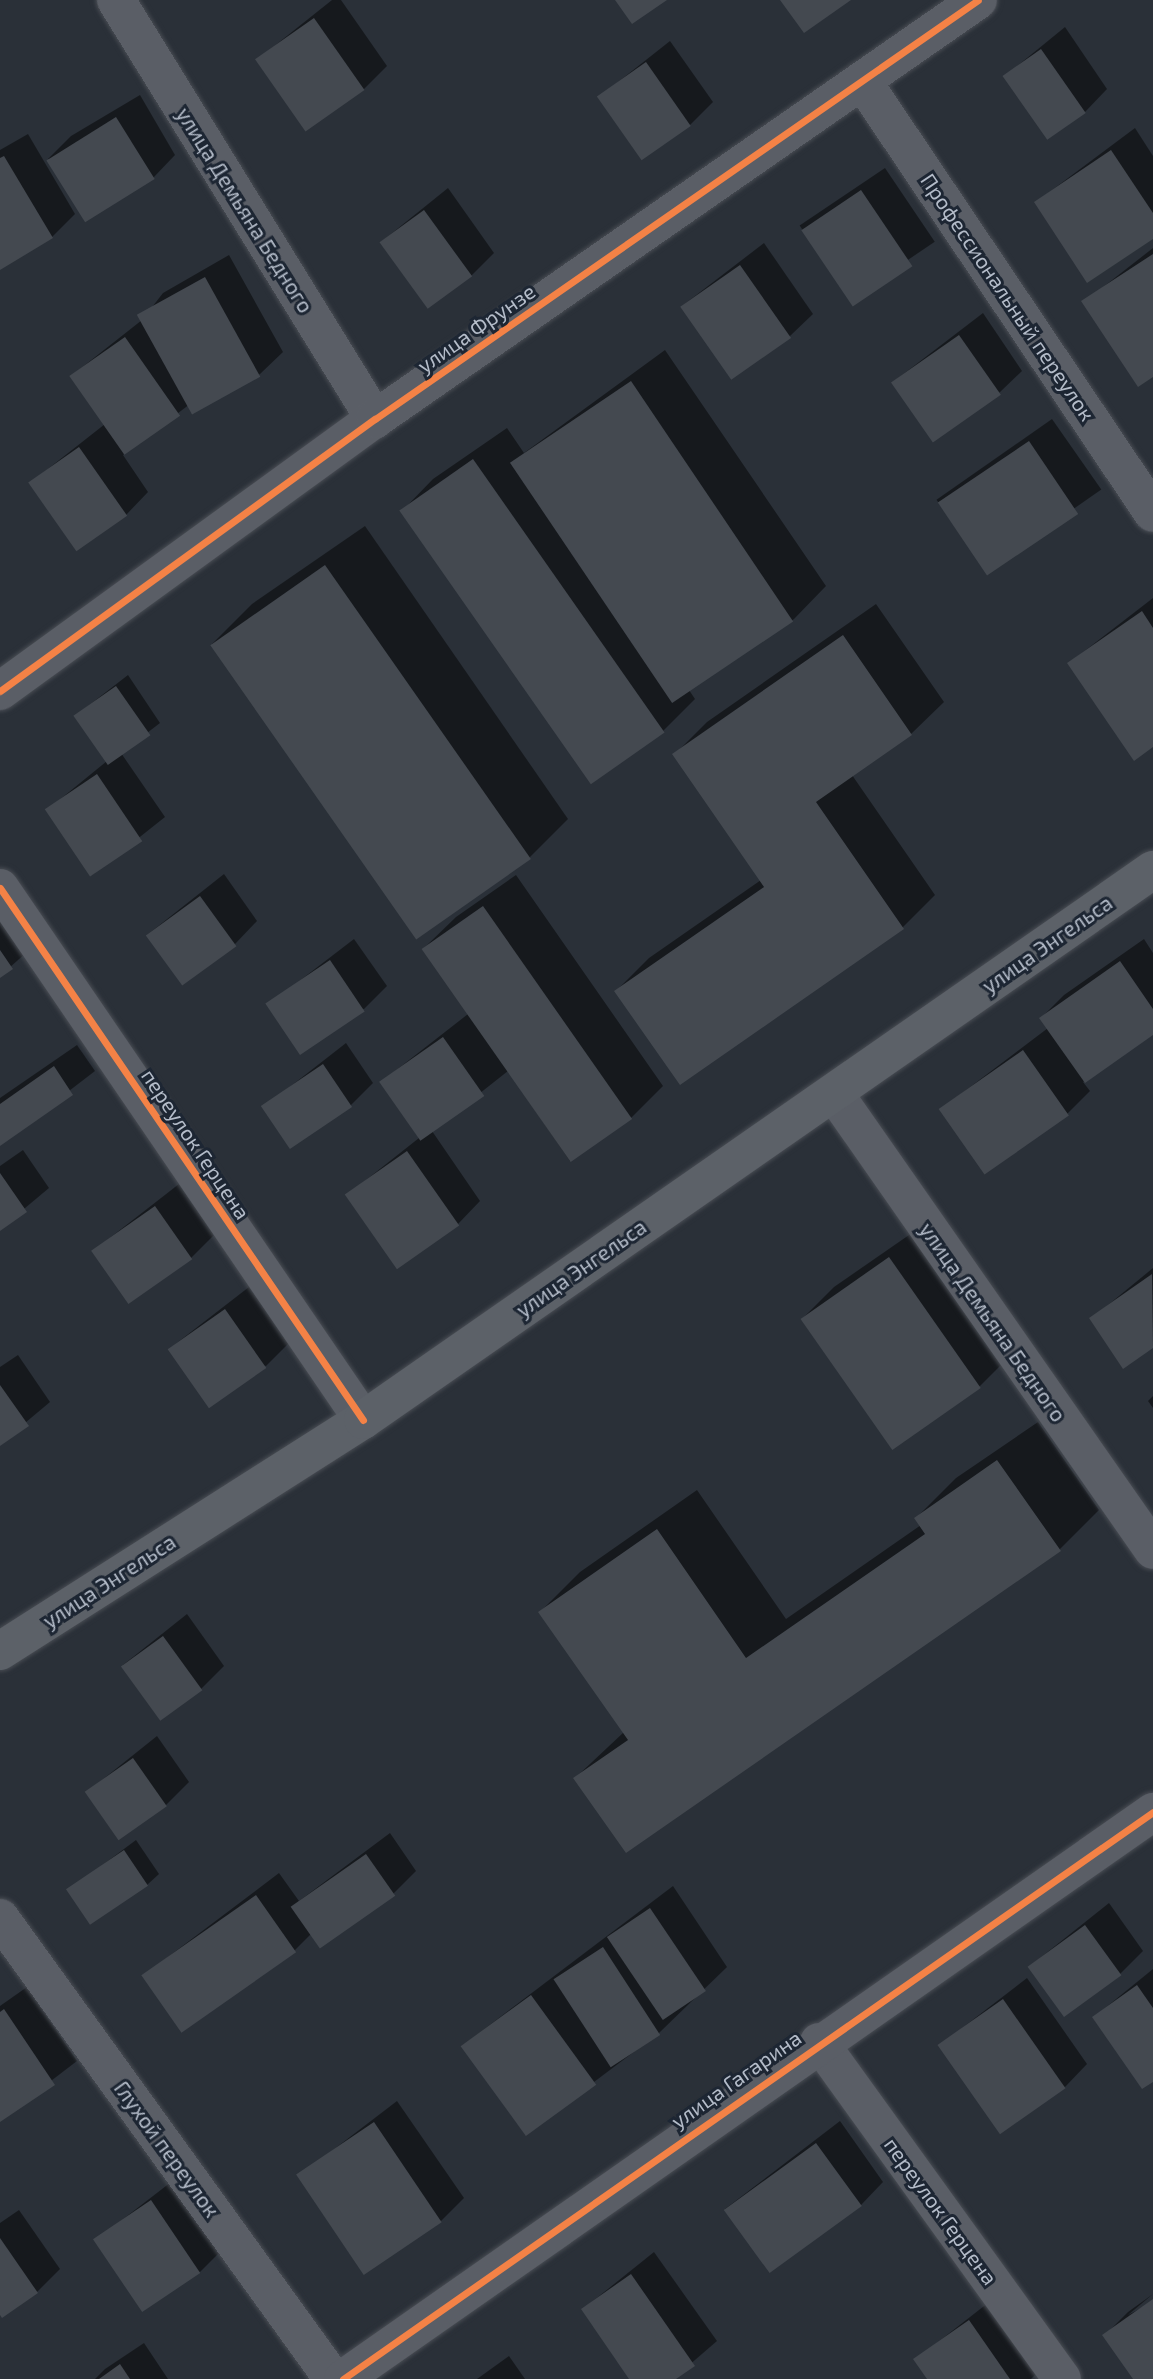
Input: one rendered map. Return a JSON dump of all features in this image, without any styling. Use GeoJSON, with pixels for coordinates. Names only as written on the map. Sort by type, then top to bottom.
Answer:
{"type":"FeatureCollection","features":[{"type":"Feature","properties":{"kind":"main road","name":"улица Энгельса"},"geometry":{"type":"LineString","coordinates":[[0,1651],[363,1420],[1153,870]]}},
{"type":"Feature","properties":{"kind":"street","name":"улица Демьяна Бедного"},"geometry":{"type":"LineString","coordinates":[[116,0],[375,419]]}},
{"type":"Feature","properties":{"kind":"street","name":"улица Фрунзе"},"geometry":{"type":"LineString","coordinates":[[0,691],[375,419],[978,0]]}},
{"type":"Feature","properties":{"kind":"street","name":"Профессиональный переулок"},"geometry":{"type":"LineString","coordinates":[[863,82],[1153,513]]}},
{"type":"Feature","properties":{"kind":"street","name":"переулок Герцена"},"geometry":{"type":"LineString","coordinates":[[0,888],[363,1420]]}},
{"type":"Feature","properties":{"kind":"street","name":"улица Демьяна Бедного"},"geometry":{"type":"LineString","coordinates":[[834,1093],[1153,1550]]}},
{"type":"Feature","properties":{"kind":"street","name":"улица Гагарина"},"geometry":{"type":"LineString","coordinates":[[343,2379],[819,2042],[1153,1812]]}},
{"type":"Feature","properties":{"kind":"street","name":"Глухой переулок"},"geometry":{"type":"LineString","coordinates":[[0,1919],[333,2379]]}},
{"type":"Feature","properties":{"kind":"street","name":"переулок Герцена"},"geometry":{"type":"LineString","coordinates":[[819,2042],[1062,2379]]}},
{"type":"Feature","properties":{"kind":"building"},"geometry":{"type":"Polygon","coordinates":[[[615,0],[667,0],[632,24],[615,0]]]}},
{"type":"Feature","properties":{"kind":"building"},"geometry":{"type":"Polygon","coordinates":[[[780,0],[851,0],[804,33],[780,0]]]}},
{"type":"Feature","properties":{"kind":"building"},"geometry":{"type":"Polygon","coordinates":[[[314,18],[364,90],[305,131],[255,59],[314,18]]]}},
{"type":"Feature","properties":{"kind":"building"},"geometry":{"type":"Polygon","coordinates":[[[1041,49],[1086,113],[1047,140],[1002,76],[1041,49]]]}},
{"type":"Feature","properties":{"kind":"building"},"geometry":{"type":"Polygon","coordinates":[[[646,62],[691,126],[642,160],[597,96],[646,62]]]}},
{"type":"Feature","properties":{"kind":"building"},"geometry":{"type":"Polygon","coordinates":[[[116,117],[155,179],[85,222],[46,160],[116,117]]]}},
{"type":"Feature","properties":{"kind":"building"},"geometry":{"type":"Polygon","coordinates":[[[1111,150],[1153,213],[1153,239],[1087,283],[1034,202],[1111,150]]]}},
{"type":"Feature","properties":{"kind":"building"},"geometry":{"type":"Polygon","coordinates":[[[4,156],[53,238],[0,270],[0,158],[4,156]]]}},
{"type":"Feature","properties":{"kind":"building"},"geometry":{"type":"Polygon","coordinates":[[[861,190],[912,266],[853,307],[801,230],[861,190]]]}},
{"type":"Feature","properties":{"kind":"building"},"geometry":{"type":"Polygon","coordinates":[[[424,210],[472,276],[428,309],[380,242],[424,210]]]}},
{"type":"Feature","properties":{"kind":"building"},"geometry":{"type":"Polygon","coordinates":[[[1153,254],[1153,377],[1138,387],[1081,301],[1153,254]]]}},
{"type":"Feature","properties":{"kind":"building"},"geometry":{"type":"Polygon","coordinates":[[[740,265],[791,338],[731,380],[680,307],[740,265]]]}},
{"type":"Feature","properties":{"kind":"building"},"geometry":{"type":"Polygon","coordinates":[[[205,277],[260,377],[192,415],[137,315],[205,277]]]}},
{"type":"Feature","properties":{"kind":"building"},"geometry":{"type":"Polygon","coordinates":[[[959,335],[1001,395],[933,442],[891,383],[959,335]]]}},
{"type":"Feature","properties":{"kind":"building"},"geometry":{"type":"Polygon","coordinates":[[[125,337],[180,416],[124,455],[69,376],[125,337]]]}},
{"type":"Feature","properties":{"kind":"building"},"geometry":{"type":"Polygon","coordinates":[[[631,381],[793,621],[672,703],[510,463],[631,381]]]}},
{"type":"Feature","properties":{"kind":"building"},"geometry":{"type":"Polygon","coordinates":[[[1029,441],[1078,514],[987,575],[938,503],[1029,441]]]}},
{"type":"Feature","properties":{"kind":"building"},"geometry":{"type":"Polygon","coordinates":[[[79,447],[127,516],[76,551],[28,483],[79,447]]]}},
{"type":"Feature","properties":{"kind":"building"},"geometry":{"type":"Polygon","coordinates":[[[473,459],[665,733],[591,784],[399,511],[473,459]]]}},
{"type":"Feature","properties":{"kind":"building"},"geometry":{"type":"Polygon","coordinates":[[[325,565],[531,859],[416,939],[210,645],[325,565]]]}},
{"type":"Feature","properties":{"kind":"building"},"geometry":{"type":"Polygon","coordinates":[[[1142,611],[1153,628],[1153,747],[1134,761],[1067,663],[1142,611]]]}},
{"type":"Feature","properties":{"kind":"building"},"geometry":{"type":"Polygon","coordinates":[[[843,635],[912,735],[816,802],[904,929],[680,1085],[614,991],[764,887],[672,754],[843,635]]]}},
{"type":"Feature","properties":{"kind":"building"},"geometry":{"type":"Polygon","coordinates":[[[116,686],[150,735],[108,765],[73,716],[116,686]]]}},
{"type":"Feature","properties":{"kind":"building"},"geometry":{"type":"Polygon","coordinates":[[[97,774],[142,841],[90,876],[45,809],[97,774]]]}},
{"type":"Feature","properties":{"kind":"building"},"geometry":{"type":"Polygon","coordinates":[[[200,896],[236,946],[182,986],[146,935],[200,896]]]}},
{"type":"Feature","properties":{"kind":"building"},"geometry":{"type":"Polygon","coordinates":[[[483,906],[632,1119],[571,1162],[422,949],[483,906]]]}},
{"type":"Feature","properties":{"kind":"building"},"geometry":{"type":"Polygon","coordinates":[[[0,950],[13,969],[0,978],[0,950]]]}},
{"type":"Feature","properties":{"kind":"building"},"geometry":{"type":"Polygon","coordinates":[[[330,960],[365,1011],[300,1055],[265,1004],[330,960]]]}},
{"type":"Feature","properties":{"kind":"building"},"geometry":{"type":"Polygon","coordinates":[[[1120,961],[1153,1009],[1153,1035],[1085,1083],[1039,1018],[1120,961]]]}},
{"type":"Feature","properties":{"kind":"building"},"geometry":{"type":"Polygon","coordinates":[[[443,1037],[484,1096],[420,1141],[379,1082],[443,1037]]]}},
{"type":"Feature","properties":{"kind":"building"},"geometry":{"type":"Polygon","coordinates":[[[1023,1050],[1069,1116],[985,1175],[939,1109],[1023,1050]]]}},
{"type":"Feature","properties":{"kind":"building"},"geometry":{"type":"Polygon","coordinates":[[[323,1064],[352,1107],[290,1149],[261,1106],[323,1064]]]}},
{"type":"Feature","properties":{"kind":"building"},"geometry":{"type":"Polygon","coordinates":[[[54,1066],[73,1095],[0,1146],[0,1104],[54,1066]]]}},
{"type":"Feature","properties":{"kind":"building"},"geometry":{"type":"Polygon","coordinates":[[[407,1151],[459,1226],[397,1269],[345,1195],[407,1151]]]}},
{"type":"Feature","properties":{"kind":"building"},"geometry":{"type":"Polygon","coordinates":[[[0,1173],[27,1212],[0,1231],[0,1173]]]}},
{"type":"Feature","properties":{"kind":"building"},"geometry":{"type":"Polygon","coordinates":[[[155,1206],[192,1259],[128,1304],[91,1251],[155,1206]]]}},
{"type":"Feature","properties":{"kind":"building"},"geometry":{"type":"Polygon","coordinates":[[[889,1257],[981,1388],[892,1450],[801,1319],[889,1257]]]}},
{"type":"Feature","properties":{"kind":"building"},"geometry":{"type":"Polygon","coordinates":[[[1152,1274],[1153,1348],[1123,1369],[1089,1318],[1152,1274]]]}},
{"type":"Feature","properties":{"kind":"building"},"geometry":{"type":"Polygon","coordinates":[[[225,1309],[266,1368],[209,1408],[168,1349],[225,1309]]]}},
{"type":"Feature","properties":{"kind":"building"},"geometry":{"type":"Polygon","coordinates":[[[0,1385],[29,1426],[0,1446],[0,1385]]]}},
{"type":"Feature","properties":{"kind":"building"},"geometry":{"type":"Polygon","coordinates":[[[997,1460],[1061,1551],[626,1853],[573,1778],[628,1740],[538,1612],[657,1529],[746,1658],[925,1534],[914,1518],[997,1460]]]}},
{"type":"Feature","properties":{"kind":"building"},"geometry":{"type":"Polygon","coordinates":[[[163,1636],[202,1690],[160,1721],[121,1667],[163,1636]]]}},
{"type":"Feature","properties":{"kind":"building"},"geometry":{"type":"Polygon","coordinates":[[[133,1758],[167,1806],[119,1840],[85,1792],[133,1758]]]}},
{"type":"Feature","properties":{"kind":"building"},"geometry":{"type":"Polygon","coordinates":[[[124,1850],[148,1886],[90,1925],[66,1889],[124,1850]]]}},
{"type":"Feature","properties":{"kind":"building"},"geometry":{"type":"Polygon","coordinates":[[[366,1854],[395,1896],[320,1949],[291,1907],[366,1854]]]}},
{"type":"Feature","properties":{"kind":"building"},"geometry":{"type":"Polygon","coordinates":[[[256,1895],[296,1952],[181,2033],[141,1975],[256,1895]]]}},
{"type":"Feature","properties":{"kind":"building"},"geometry":{"type":"Polygon","coordinates":[[[650,1908],[706,1991],[663,2020],[607,1937],[650,1908]]]}},
{"type":"Feature","properties":{"kind":"building"},"geometry":{"type":"Polygon","coordinates":[[[1085,1925],[1121,1975],[1064,2017],[1028,1967],[1085,1925]]]}},
{"type":"Feature","properties":{"kind":"building"},"geometry":{"type":"Polygon","coordinates":[[[603,1947],[660,2035],[611,2067],[554,1979],[603,1947]]]}},
{"type":"Feature","properties":{"kind":"building"},"geometry":{"type":"Polygon","coordinates":[[[1137,1985],[1153,2008],[1153,2082],[1142,2089],[1092,2017],[1137,1985]]]}},
{"type":"Feature","properties":{"kind":"building"},"geometry":{"type":"Polygon","coordinates":[[[531,1995],[596,2085],[526,2136],[461,2046],[531,1995]]]}},
{"type":"Feature","properties":{"kind":"building"},"geometry":{"type":"Polygon","coordinates":[[[1003,1999],[1066,2088],[1000,2134],[937,2045],[1003,1999]]]}},
{"type":"Feature","properties":{"kind":"building"},"geometry":{"type":"Polygon","coordinates":[[[4,2009],[55,2085],[0,2122],[0,2012],[4,2009]]]}},
{"type":"Feature","properties":{"kind":"building"},"geometry":{"type":"Polygon","coordinates":[[[374,2122],[442,2222],[364,2275],[296,2175],[374,2122]]]}},
{"type":"Feature","properties":{"kind":"building"},"geometry":{"type":"Polygon","coordinates":[[[816,2143],[862,2206],[770,2273],[724,2210],[816,2143]]]}},
{"type":"Feature","properties":{"kind":"building"},"geometry":{"type":"Polygon","coordinates":[[[151,2200],[200,2273],[142,2312],[93,2239],[151,2200]]]}},
{"type":"Feature","properties":{"kind":"building"},"geometry":{"type":"Polygon","coordinates":[[[0,2238],[38,2293],[2,2318],[0,2315],[0,2238]]]}},
{"type":"Feature","properties":{"kind":"building"},"geometry":{"type":"Polygon","coordinates":[[[631,2274],[695,2366],[676,2379],[629,2379],[581,2309],[631,2274]]]}},
{"type":"Feature","properties":{"kind":"building"},"geometry":{"type":"Polygon","coordinates":[[[1153,2299],[1153,2379],[1133,2379],[1102,2335],[1153,2299]]]}},
{"type":"Feature","properties":{"kind":"building"},"geometry":{"type":"Polygon","coordinates":[[[969,2320],[1010,2379],[927,2379],[913,2359],[969,2320]]]}},
{"type":"Feature","properties":{"kind":"building"},"geometry":{"type":"Polygon","coordinates":[[[120,2364],[130,2379],[99,2379],[120,2364]]]}},
{"type":"Feature","properties":{"kind":"cycle path"},"geometry":{"type":"LineString","coordinates":[[0,691],[375,419],[978,0]]}},
{"type":"Feature","properties":{"kind":"cycle path"},"geometry":{"type":"LineString","coordinates":[[0,888],[363,1420]]}},
{"type":"Feature","properties":{"kind":"cycle path"},"geometry":{"type":"LineString","coordinates":[[343,2379],[1153,1812]]}}]}
